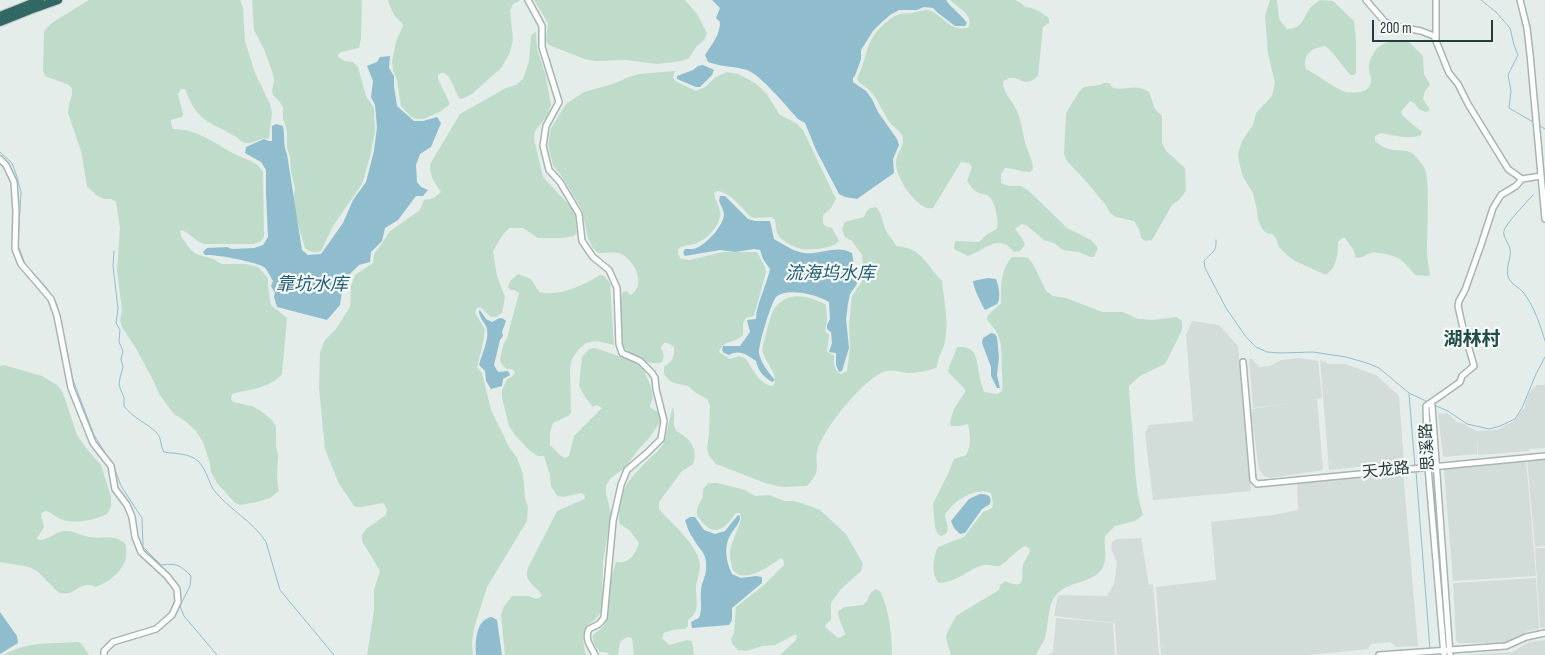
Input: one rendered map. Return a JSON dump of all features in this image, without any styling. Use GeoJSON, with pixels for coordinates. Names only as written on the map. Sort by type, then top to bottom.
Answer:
{"type":"FeatureCollection","features":[{"type":"Feature","properties":{"kind":"highway"},"geometry":{"type":"LineString","coordinates":[[0,16],[40,0]]}},
{"type":"Feature","properties":{"kind":"highway"},"geometry":{"type":"LineString","coordinates":[[0,22],[58,0]]}},
{"type":"Feature","properties":{"kind":"street"},"geometry":{"type":"LineString","coordinates":[[528,0],[542,26],[542,48],[559,102],[546,126],[543,146],[549,170],[560,182],[579,214],[582,241],[593,257],[609,270],[617,288],[620,351],[640,361],[652,373],[664,417],[661,439],[627,470],[621,485],[613,520],[604,618],[600,624],[588,629],[587,634],[587,640],[595,655]]}},
{"type":"Feature","properties":{"kind":"street"},"geometry":{"type":"LineString","coordinates":[[1366,0],[1385,22],[1394,26],[1421,31],[1434,36],[1436,39]]}},
{"type":"Feature","properties":{"kind":"street"},"geometry":{"type":"LineString","coordinates":[[1436,0],[1436,39],[1449,73],[1458,84],[1468,104],[1508,169],[1522,179]]}},
{"type":"Feature","properties":{"kind":"street"},"geometry":{"type":"LineString","coordinates":[[1520,0],[1527,28],[1530,54],[1545,219]]}},
{"type":"Feature","properties":{"kind":"street"},"geometry":{"type":"LineString","coordinates":[[0,159],[6,165],[14,182],[16,212],[15,249],[21,264],[50,299],[57,316],[71,388],[93,443],[111,466],[115,490],[127,505],[141,552],[177,588],[178,602],[172,615],[156,630],[113,642],[104,651],[104,655]]}},
{"type":"Feature","properties":{"kind":"street"},"geometry":{"type":"LineString","coordinates":[[1430,403],[1460,382],[1462,376],[1474,366],[1458,306],[1493,208],[1502,195],[1516,186],[1522,179],[1541,176]]}},
{"type":"Feature","properties":{"kind":"street","name":"天龙路"},"geometry":{"type":"LineString","coordinates":[[1243,362],[1253,480],[1257,484],[1545,456]]}},
{"type":"Feature","properties":{"kind":"street","name":"思溪路"},"geometry":{"type":"LineString","coordinates":[[1443,653],[1428,467],[1426,406],[1430,403],[1432,406],[1437,466],[1450,652]]}},
{"type":"Feature","properties":{"kind":"street"},"geometry":{"type":"LineString","coordinates":[[1379,655],[1430,651],[1443,653],[1506,646],[1526,637],[1545,633]]}},
{"type":"Feature","properties":{"kind":"shaded area"},"geometry":{"type":"Polygon","coordinates":[[[1192,321],[1219,325],[1238,346],[1251,491],[1153,500],[1145,433],[1149,425],[1193,421],[1186,335],[1192,321]]]}},
{"type":"Feature","properties":{"kind":"shaded area"},"geometry":{"type":"Polygon","coordinates":[[[1299,358],[1318,361],[1322,398],[1317,399],[1323,470],[1270,478],[1264,476],[1259,469],[1252,409],[1291,403],[1253,408],[1249,359],[1252,359],[1259,367],[1269,366],[1281,360],[1299,358]]]}},
{"type":"Feature","properties":{"kind":"shaded area"},"geometry":{"type":"Polygon","coordinates":[[[1320,360],[1329,364],[1345,364],[1376,375],[1399,396],[1404,462],[1329,470],[1320,360]]]}},
{"type":"Feature","properties":{"kind":"shaded area"},"geometry":{"type":"Polygon","coordinates":[[[1537,385],[1545,385],[1545,448],[1478,455],[1477,438],[1477,454],[1443,456],[1438,414],[1447,413],[1457,422],[1476,431],[1497,430],[1514,421],[1525,408],[1529,393],[1537,385]]]}},
{"type":"Feature","properties":{"kind":"shaded area"},"geometry":{"type":"Polygon","coordinates":[[[1545,458],[1545,546],[1535,547],[1527,459],[1545,458]]]}},
{"type":"Feature","properties":{"kind":"shaded area"},"geometry":{"type":"Polygon","coordinates":[[[1526,460],[1536,576],[1453,581],[1444,469],[1526,460]]]}},
{"type":"Feature","properties":{"kind":"shaded area"},"geometry":{"type":"Polygon","coordinates":[[[1403,472],[1418,646],[1396,647],[1390,642],[1371,644],[1368,649],[1309,655],[1161,655],[1156,587],[1216,580],[1211,522],[1273,515],[1298,510],[1297,484],[1403,472]]]}},
{"type":"Feature","properties":{"kind":"shaded area"},"geometry":{"type":"Polygon","coordinates":[[[1141,538],[1149,585],[1153,584],[1159,655],[1117,655],[1115,623],[1054,616],[1058,595],[1107,596],[1114,584],[1117,563],[1111,548],[1112,542],[1116,539],[1141,538]]]}},
{"type":"Feature","properties":{"kind":"shaded area"},"geometry":{"type":"Polygon","coordinates":[[[1535,548],[1545,548],[1545,628],[1540,628],[1535,548]]]}},
{"type":"Feature","properties":{"kind":"shaded area"},"geometry":{"type":"Polygon","coordinates":[[[1536,578],[1539,629],[1528,631],[1505,643],[1458,643],[1456,640],[1453,583],[1536,578]]]}},
{"type":"Feature","properties":{"kind":"shaded area"},"geometry":{"type":"Polygon","coordinates":[[[1056,618],[1113,623],[1115,655],[1048,655],[1053,652],[1056,618]]]}},
{"type":"Feature","properties":{"kind":"shaded area"},"geometry":{"type":"Polygon","coordinates":[[[1545,640],[1545,655],[1461,655],[1512,652],[1529,642],[1545,640]]]}},
{"type":"Feature","properties":{"kind":"green space"},"geometry":{"type":"Polygon","coordinates":[[[89,0],[240,0],[243,8],[245,41],[255,73],[270,104],[272,113],[268,139],[245,143],[210,123],[194,108],[185,89],[181,89],[178,94],[182,117],[171,120],[171,124],[173,129],[192,132],[209,139],[256,164],[263,172],[264,237],[260,242],[253,244],[204,244],[183,230],[180,231],[181,236],[190,249],[196,254],[222,264],[245,264],[258,267],[268,278],[271,305],[287,318],[282,374],[265,386],[232,394],[231,398],[233,402],[252,406],[261,411],[272,420],[276,427],[279,491],[270,498],[240,505],[234,502],[217,483],[211,472],[203,442],[196,431],[174,414],[159,394],[137,350],[122,327],[120,320],[122,310],[117,271],[120,228],[116,202],[96,195],[87,186],[81,151],[68,113],[72,89],[69,85],[45,76],[43,71],[44,31],[53,22],[89,0]]]}},
{"type":"Feature","properties":{"kind":"green space"},"geometry":{"type":"Polygon","coordinates":[[[252,0],[362,0],[359,48],[341,52],[338,57],[345,61],[353,62],[358,67],[366,96],[374,108],[375,131],[362,184],[333,226],[321,251],[312,252],[305,248],[292,203],[295,189],[287,148],[287,132],[283,118],[283,107],[273,95],[273,74],[264,49],[254,30],[252,0]]]}},
{"type":"Feature","properties":{"kind":"green space"},"geometry":{"type":"Polygon","coordinates":[[[388,0],[521,0],[513,4],[510,10],[513,40],[510,52],[502,67],[472,94],[462,99],[459,98],[449,77],[441,73],[438,75],[438,79],[450,104],[441,111],[424,119],[417,119],[411,117],[401,106],[392,62],[396,41],[403,26],[393,13],[388,0]]]}},
{"type":"Feature","properties":{"kind":"green space"},"geometry":{"type":"Polygon","coordinates":[[[534,0],[685,0],[697,14],[707,33],[705,39],[696,47],[689,58],[682,61],[657,64],[626,60],[595,61],[584,59],[549,45],[546,41],[548,23],[534,0]]]}},
{"type":"Feature","properties":{"kind":"green space"},"geometry":{"type":"Polygon","coordinates":[[[950,0],[1015,0],[1025,7],[1041,12],[1049,18],[1049,23],[1043,27],[1038,76],[1027,82],[1011,78],[1003,82],[1005,92],[1019,115],[1033,169],[1030,172],[1005,168],[1001,174],[1001,183],[1009,186],[1021,186],[1029,191],[1067,228],[1091,240],[1098,248],[1094,257],[1079,252],[1063,250],[1054,243],[1044,240],[1026,225],[1022,224],[1015,229],[1025,245],[1020,251],[1014,252],[1008,246],[997,243],[968,256],[954,249],[955,241],[979,242],[986,235],[997,229],[996,210],[990,197],[975,191],[967,181],[972,167],[969,163],[961,162],[933,208],[927,208],[914,199],[903,183],[896,167],[896,161],[903,137],[888,120],[873,95],[857,78],[873,37],[884,24],[896,15],[929,10],[956,28],[968,28],[969,19],[950,0]]]}},
{"type":"Feature","properties":{"kind":"green space"},"geometry":{"type":"Polygon","coordinates":[[[1270,0],[1277,0],[1279,19],[1287,29],[1300,25],[1310,8],[1320,0],[1333,1],[1354,21],[1356,73],[1354,75],[1347,71],[1325,46],[1312,50],[1305,59],[1306,69],[1346,92],[1359,92],[1367,89],[1371,83],[1369,66],[1371,59],[1378,47],[1387,42],[1408,41],[1423,56],[1424,74],[1430,85],[1425,91],[1423,99],[1430,110],[1426,112],[1420,110],[1410,101],[1401,112],[1403,116],[1422,132],[1421,135],[1406,137],[1381,133],[1375,136],[1375,141],[1391,150],[1405,151],[1413,154],[1425,169],[1428,195],[1427,253],[1430,276],[1415,275],[1401,260],[1386,254],[1374,253],[1356,258],[1353,249],[1345,238],[1338,242],[1335,264],[1326,275],[1295,261],[1279,247],[1276,238],[1272,234],[1263,230],[1258,220],[1253,193],[1243,177],[1238,154],[1242,141],[1253,125],[1256,113],[1272,96],[1275,83],[1268,54],[1265,16],[1270,0]]]}},
{"type":"Feature","properties":{"kind":"green space"},"geometry":{"type":"Polygon","coordinates":[[[536,32],[537,49],[545,73],[551,105],[547,116],[535,131],[534,139],[543,177],[572,208],[577,233],[563,238],[538,238],[523,228],[509,228],[493,251],[497,276],[505,297],[502,313],[496,317],[491,317],[480,307],[477,308],[475,313],[485,329],[477,367],[482,373],[491,410],[509,447],[517,458],[523,474],[525,498],[528,507],[527,521],[487,587],[474,628],[473,655],[367,655],[374,611],[374,590],[380,571],[362,541],[362,535],[366,529],[386,515],[387,509],[383,503],[355,507],[339,484],[325,449],[319,388],[320,352],[325,340],[336,329],[350,307],[351,286],[355,275],[373,263],[374,254],[389,232],[420,210],[424,200],[434,198],[441,192],[434,182],[430,164],[460,114],[506,88],[516,85],[523,79],[529,61],[531,35],[536,32]]]}},
{"type":"Feature","properties":{"kind":"green space"},"geometry":{"type":"Polygon","coordinates":[[[675,71],[673,77],[675,81],[696,91],[727,72],[738,74],[755,83],[766,93],[780,115],[796,123],[803,130],[836,199],[831,208],[823,215],[823,222],[825,226],[832,228],[839,241],[832,246],[806,249],[792,246],[780,237],[777,233],[775,220],[771,217],[754,218],[726,194],[717,191],[714,193],[720,212],[719,221],[709,235],[701,241],[678,249],[681,259],[690,260],[723,252],[757,252],[766,272],[754,316],[746,318],[743,323],[743,335],[736,340],[726,343],[719,352],[730,359],[739,356],[745,358],[764,383],[773,386],[775,382],[774,373],[762,349],[773,311],[784,300],[798,296],[805,297],[826,305],[827,321],[825,331],[829,335],[827,352],[834,355],[834,366],[838,373],[841,374],[847,371],[852,296],[862,281],[863,273],[862,255],[852,241],[845,237],[842,229],[845,222],[864,217],[870,208],[876,207],[886,231],[896,246],[905,247],[918,254],[942,281],[946,311],[946,334],[937,367],[914,373],[884,372],[864,386],[845,406],[822,439],[817,454],[817,471],[807,486],[781,487],[765,483],[716,464],[709,456],[707,448],[710,405],[707,399],[688,386],[674,383],[664,374],[664,367],[673,357],[674,347],[664,343],[661,347],[664,356],[662,362],[651,363],[630,353],[621,345],[621,298],[623,292],[627,291],[630,295],[638,286],[635,269],[632,263],[621,254],[599,253],[593,248],[588,238],[582,210],[553,165],[548,145],[551,128],[566,104],[584,92],[613,84],[629,77],[639,74],[675,71]]]}},
{"type":"Feature","properties":{"kind":"green space"},"geometry":{"type":"Polygon","coordinates":[[[1109,83],[1113,88],[1118,89],[1140,88],[1149,92],[1155,109],[1162,116],[1162,143],[1166,151],[1185,168],[1186,191],[1172,205],[1152,240],[1146,241],[1141,238],[1139,229],[1134,221],[1116,217],[1110,213],[1105,204],[1067,161],[1064,154],[1066,113],[1084,87],[1109,83]]]}},
{"type":"Feature","properties":{"kind":"green space"},"geometry":{"type":"Polygon","coordinates":[[[1012,257],[1028,258],[1033,264],[1046,291],[1053,296],[1066,298],[1102,312],[1123,312],[1138,319],[1153,320],[1176,317],[1182,321],[1182,330],[1165,364],[1140,376],[1129,386],[1138,496],[1143,515],[1135,521],[1115,526],[1105,536],[1105,560],[1103,568],[1098,573],[1063,589],[1057,594],[1051,603],[1045,638],[1036,655],[951,655],[946,635],[956,616],[999,590],[1000,585],[1006,581],[1013,584],[1020,583],[1022,581],[1023,565],[1030,549],[1025,546],[1000,566],[984,565],[946,582],[939,583],[936,580],[934,561],[938,547],[964,537],[983,512],[992,508],[993,504],[991,493],[978,492],[972,494],[959,500],[945,515],[948,529],[946,534],[941,536],[935,528],[933,504],[954,459],[966,455],[970,444],[968,424],[951,426],[950,422],[954,409],[965,389],[948,370],[957,347],[968,348],[976,357],[984,392],[997,394],[1002,391],[1001,343],[987,320],[988,315],[1001,303],[1003,273],[1012,257]]]}},
{"type":"Feature","properties":{"kind":"green space"},"geometry":{"type":"Polygon","coordinates":[[[518,274],[531,279],[539,292],[547,293],[570,290],[600,275],[604,276],[610,283],[614,345],[596,341],[586,343],[572,359],[570,367],[571,413],[553,423],[550,432],[550,445],[560,455],[565,458],[569,456],[574,436],[602,408],[597,405],[593,407],[579,386],[582,357],[589,349],[595,348],[630,360],[643,368],[653,397],[650,407],[659,413],[660,422],[649,438],[626,467],[611,478],[606,485],[611,513],[603,562],[602,609],[584,631],[583,639],[586,655],[505,655],[501,615],[504,606],[512,596],[529,596],[536,599],[542,596],[527,577],[528,568],[557,511],[584,499],[585,496],[582,493],[563,497],[557,496],[551,486],[550,475],[544,456],[538,456],[530,451],[509,426],[502,398],[502,390],[507,379],[512,377],[515,372],[502,365],[500,360],[519,293],[510,290],[508,286],[511,280],[518,274]]]}},
{"type":"Feature","properties":{"kind":"green space"},"geometry":{"type":"Polygon","coordinates":[[[4,365],[42,376],[57,385],[63,393],[77,435],[101,465],[111,497],[111,507],[107,514],[91,520],[74,522],[61,519],[45,511],[41,514],[44,527],[37,538],[42,540],[68,531],[93,538],[115,538],[125,543],[126,558],[120,570],[115,576],[95,587],[85,585],[70,593],[59,593],[37,571],[29,567],[0,562],[0,366],[4,365]]]}},
{"type":"Feature","properties":{"kind":"green space"},"geometry":{"type":"Polygon","coordinates":[[[673,408],[676,429],[692,445],[695,453],[693,464],[682,471],[659,502],[659,509],[690,543],[695,550],[700,565],[696,589],[696,608],[692,617],[688,620],[688,626],[685,629],[664,633],[662,638],[669,645],[687,640],[692,641],[694,655],[634,655],[632,638],[627,637],[620,642],[618,655],[610,655],[606,652],[600,652],[594,644],[593,635],[603,627],[607,620],[611,579],[616,562],[625,562],[631,558],[639,543],[630,531],[619,523],[622,494],[634,474],[662,446],[673,408]]]}},
{"type":"Feature","properties":{"kind":"green space"},"geometry":{"type":"Polygon","coordinates":[[[708,483],[717,483],[745,490],[755,496],[769,495],[784,501],[801,503],[820,510],[846,534],[863,564],[861,571],[840,590],[831,603],[831,620],[825,627],[838,638],[845,635],[838,611],[845,607],[863,605],[875,589],[880,591],[886,606],[889,622],[892,655],[780,655],[796,640],[797,635],[775,645],[746,651],[738,650],[733,645],[731,639],[734,633],[736,607],[764,585],[784,565],[784,561],[781,558],[759,572],[752,574],[740,575],[734,571],[730,555],[740,523],[740,513],[736,513],[720,529],[716,530],[707,527],[697,516],[697,513],[703,497],[703,489],[708,483]]]}},
{"type":"Feature","properties":{"kind":"green space"},"geometry":{"type":"Polygon","coordinates":[[[78,642],[82,644],[89,655],[4,655],[31,645],[78,642]]]}},
{"type":"Feature","properties":{"kind":"water"},"geometry":{"type":"Polygon","coordinates":[[[712,0],[946,0],[967,23],[965,26],[955,26],[933,8],[924,7],[917,10],[899,10],[890,15],[873,31],[861,50],[861,59],[853,82],[866,91],[872,99],[899,145],[893,159],[894,173],[857,199],[839,194],[816,150],[805,123],[798,119],[759,78],[747,70],[708,62],[705,55],[720,27],[720,22],[716,18],[720,8],[712,0]]]}},
{"type":"Feature","properties":{"kind":"water","name":"靠坑水库"},"geometry":{"type":"Polygon","coordinates":[[[390,56],[389,68],[394,76],[397,106],[414,121],[423,121],[437,117],[441,123],[431,147],[420,154],[416,165],[417,182],[421,187],[428,190],[423,196],[416,196],[398,220],[385,228],[382,241],[371,252],[370,262],[359,265],[349,275],[343,285],[340,305],[327,320],[277,307],[274,297],[275,293],[271,286],[273,281],[264,267],[236,259],[205,255],[203,252],[207,248],[254,248],[263,245],[268,237],[266,170],[261,162],[245,153],[246,147],[264,139],[272,141],[272,126],[276,124],[283,126],[302,250],[308,255],[321,254],[343,223],[353,200],[366,182],[374,151],[377,127],[375,105],[371,97],[373,81],[367,66],[377,62],[380,57],[390,56]]]}},
{"type":"Feature","properties":{"kind":"water"},"geometry":{"type":"Polygon","coordinates":[[[703,65],[714,70],[712,75],[700,87],[677,79],[677,76],[703,65]]]}},
{"type":"Feature","properties":{"kind":"water","name":"流海坞水库"},"geometry":{"type":"Polygon","coordinates":[[[720,196],[725,196],[748,219],[770,221],[774,239],[792,249],[810,253],[840,249],[852,253],[857,284],[850,294],[848,304],[846,319],[849,348],[842,371],[839,372],[836,365],[836,353],[829,352],[832,343],[831,332],[827,329],[830,319],[829,302],[802,293],[781,294],[776,297],[765,325],[759,353],[767,371],[775,380],[772,382],[766,378],[760,371],[756,361],[746,355],[733,353],[729,355],[724,353],[722,350],[723,346],[740,346],[750,332],[747,320],[756,319],[770,269],[763,259],[760,250],[754,249],[735,252],[720,250],[685,256],[683,253],[685,249],[693,249],[702,245],[712,236],[723,220],[723,210],[719,201],[720,196]]]}},
{"type":"Feature","properties":{"kind":"water"},"geometry":{"type":"Polygon","coordinates":[[[988,278],[996,279],[999,299],[997,304],[985,310],[973,281],[988,278]]]}},
{"type":"Feature","properties":{"kind":"water"},"geometry":{"type":"Polygon","coordinates":[[[480,310],[486,319],[492,322],[501,318],[506,321],[494,365],[498,372],[508,371],[510,375],[503,379],[502,386],[491,389],[486,381],[485,371],[479,365],[487,333],[487,329],[480,316],[480,310]]]}},
{"type":"Feature","properties":{"kind":"water"},"geometry":{"type":"Polygon","coordinates":[[[991,333],[997,337],[999,358],[997,375],[1000,388],[997,388],[991,376],[991,367],[982,343],[983,338],[991,333]]]}},
{"type":"Feature","properties":{"kind":"water"},"geometry":{"type":"Polygon","coordinates":[[[980,494],[989,496],[990,504],[982,509],[965,533],[960,534],[954,528],[951,521],[969,499],[980,494]]]}},
{"type":"Feature","properties":{"kind":"water"},"geometry":{"type":"Polygon","coordinates":[[[738,515],[740,516],[739,521],[728,539],[726,549],[730,569],[732,574],[741,578],[762,577],[762,583],[732,608],[732,620],[729,625],[692,628],[691,622],[699,618],[700,614],[701,588],[705,575],[706,559],[690,534],[685,520],[695,517],[704,530],[715,534],[725,531],[738,515]]]}},
{"type":"Feature","properties":{"kind":"water"},"geometry":{"type":"Polygon","coordinates":[[[0,612],[17,636],[18,643],[0,654],[0,612]]]}},
{"type":"Feature","properties":{"kind":"water"},"geometry":{"type":"Polygon","coordinates":[[[492,617],[497,620],[502,655],[476,655],[476,637],[480,626],[492,617]]]}},
{"type":"Feature","properties":{"kind":"waterway"},"geometry":{"type":"LineString","coordinates":[[1481,0],[1496,12],[1510,28],[1518,55],[1508,75],[1511,91],[1509,108],[1533,122]]}},
{"type":"Feature","properties":{"kind":"waterway"},"geometry":{"type":"LineString","coordinates":[[1540,126],[1545,129]]}},
{"type":"Feature","properties":{"kind":"waterway"},"geometry":{"type":"LineString","coordinates":[[0,152],[12,163],[21,192],[18,245],[25,264],[52,296]]}},
{"type":"Feature","properties":{"kind":"waterway"},"geometry":{"type":"LineString","coordinates":[[1533,195],[1506,227],[1504,233],[1510,249],[1507,272],[1509,279],[1523,292],[1530,303],[1545,341]]}},
{"type":"Feature","properties":{"kind":"waterway"},"geometry":{"type":"LineString","coordinates":[[1216,240],[1214,250],[1204,261],[1205,268],[1226,308],[1246,337],[1256,347],[1267,352],[1313,352],[1346,357],[1367,363],[1379,368],[1409,393],[1428,402]]}},
{"type":"Feature","properties":{"kind":"waterway"},"geometry":{"type":"LineString","coordinates":[[114,251],[113,266],[118,309],[116,323],[120,330],[119,342],[123,351],[121,359],[123,367],[119,385],[124,398],[124,406],[157,433],[164,452],[186,455],[198,461],[213,489],[261,535],[266,542],[280,590],[334,655]]}},
{"type":"Feature","properties":{"kind":"waterway"},"geometry":{"type":"LineString","coordinates":[[54,299],[59,314]]}},
{"type":"Feature","properties":{"kind":"waterway"},"geometry":{"type":"LineString","coordinates":[[64,338],[73,380],[94,435],[112,464]]}},
{"type":"Feature","properties":{"kind":"waterway"},"geometry":{"type":"LineString","coordinates":[[1434,405],[1448,411],[1467,424],[1489,429],[1500,426],[1515,419],[1522,408],[1545,357]]}},
{"type":"Feature","properties":{"kind":"waterway"},"geometry":{"type":"LineString","coordinates":[[1409,394],[1415,467]]}},
{"type":"Feature","properties":{"kind":"waterway"},"geometry":{"type":"LineString","coordinates":[[114,467],[121,486],[142,518],[143,547],[161,565],[171,564],[178,566],[191,576],[190,586],[180,606],[184,616],[217,655]]}},
{"type":"Feature","properties":{"kind":"waterway"},"geometry":{"type":"LineString","coordinates":[[1416,471],[1430,649]]}},
{"type":"Feature","properties":{"kind":"district","name":"湖林村"},"geometry":{"type":"Point","coordinates":[1472,340]}}]}
